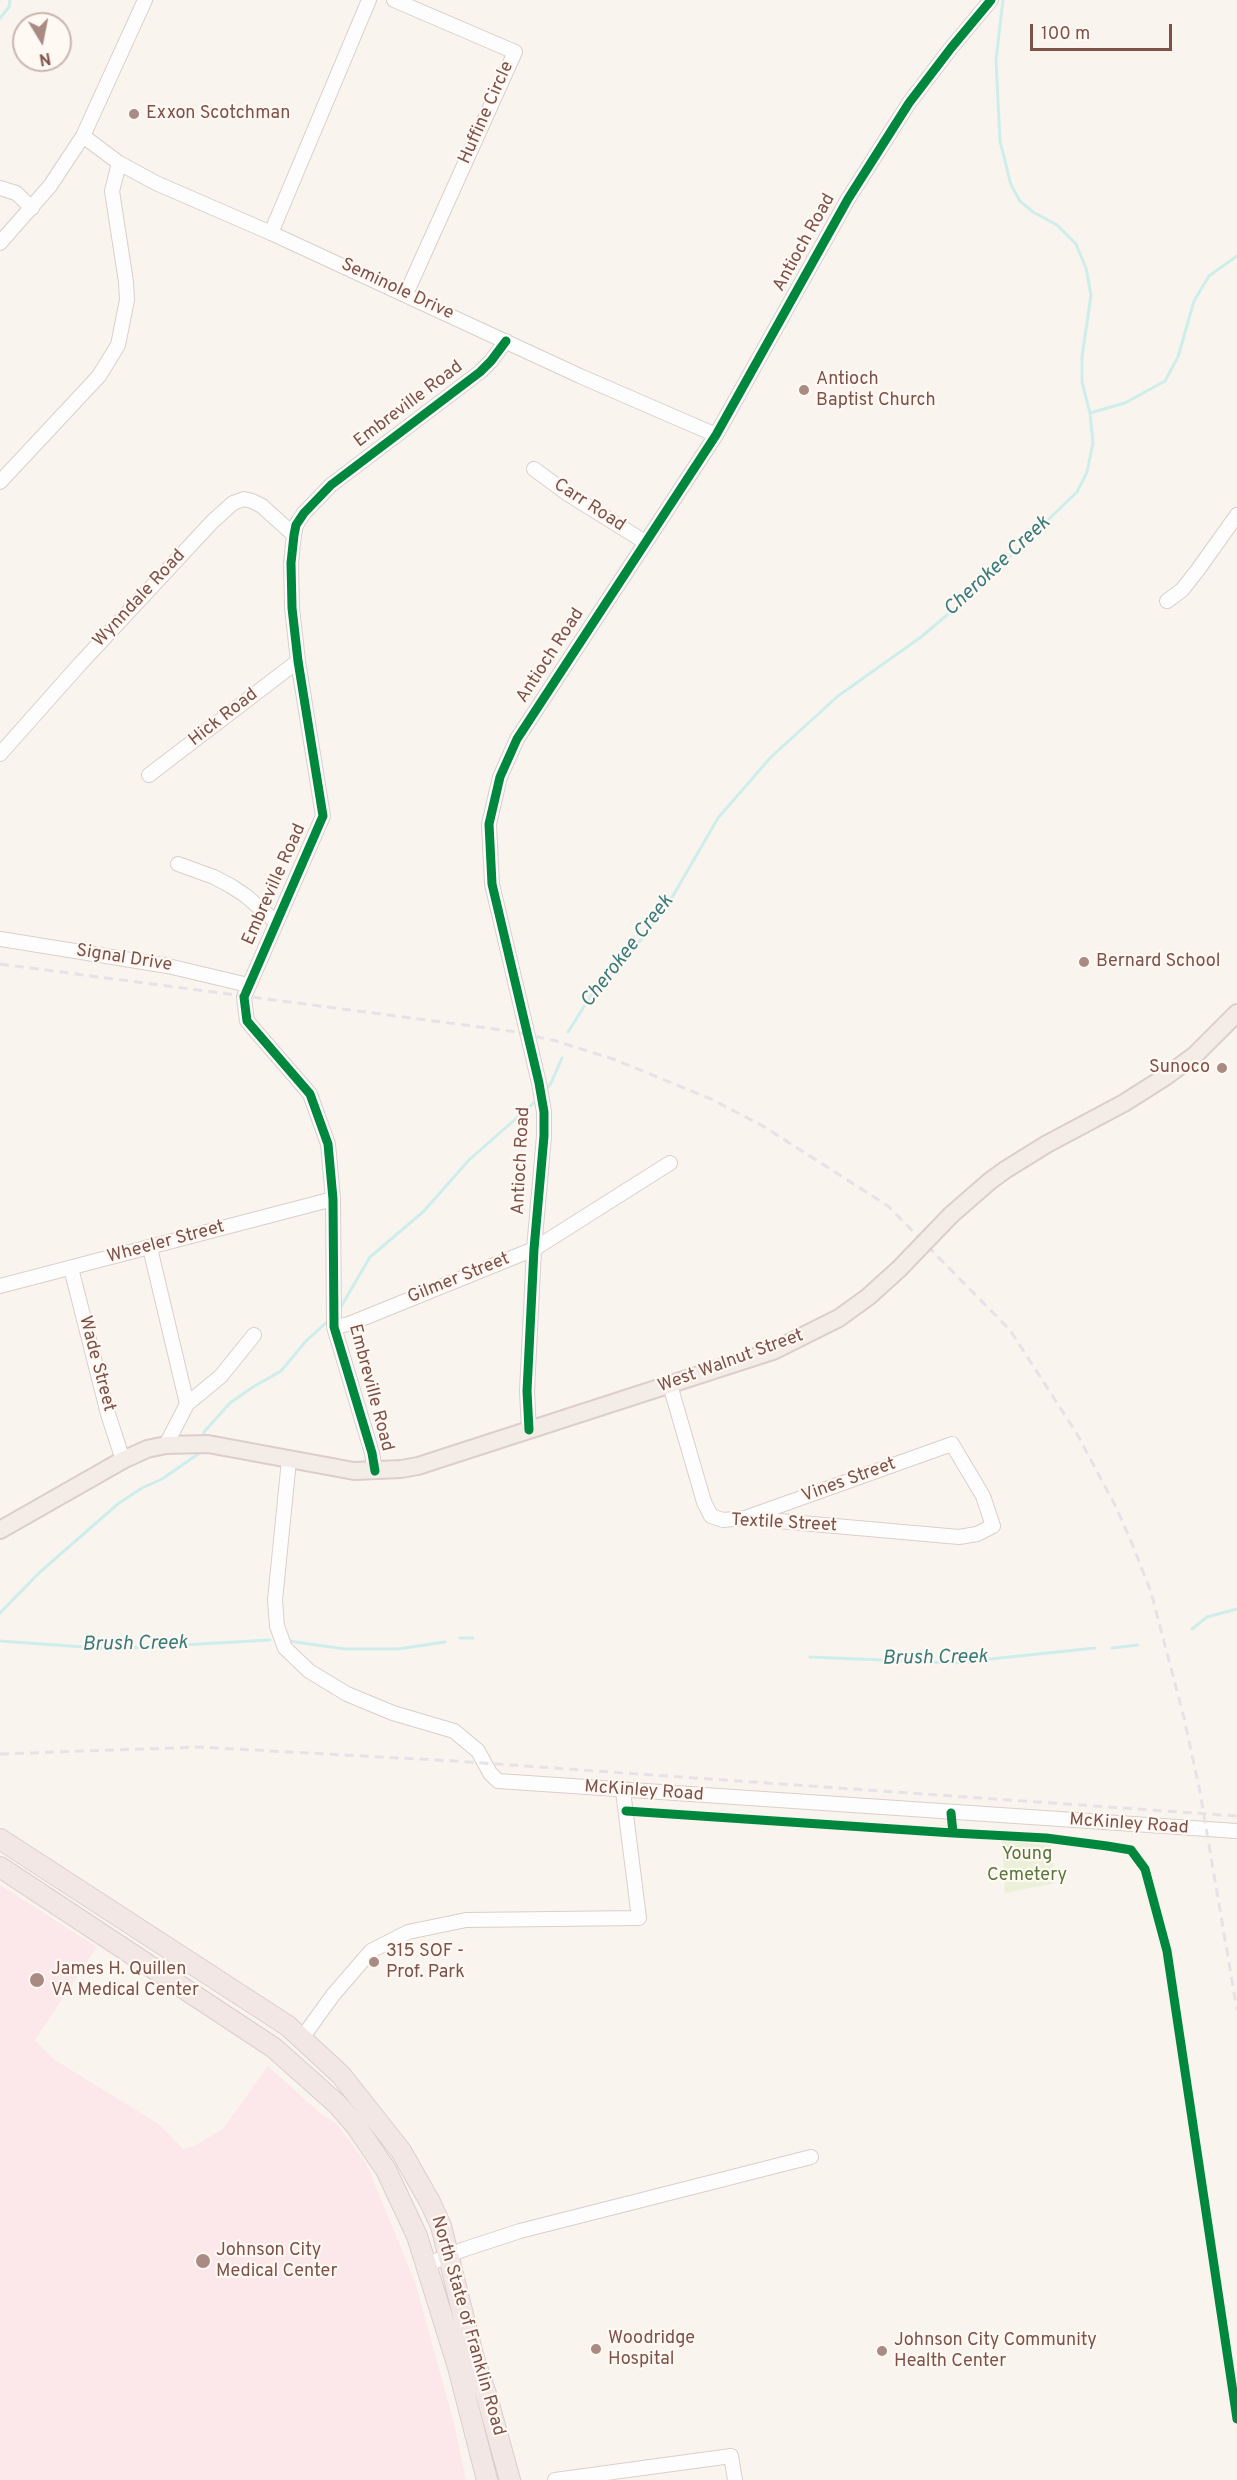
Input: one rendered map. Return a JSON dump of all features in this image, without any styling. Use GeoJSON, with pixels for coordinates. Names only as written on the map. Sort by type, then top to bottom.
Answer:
{"type":"FeatureCollection","features":[{"type":"Feature","properties":{"kind":"highway","name":"North State of Franklin Road"},"geometry":{"type":"LineString","coordinates":[[0,1839],[288,2026],[341,2075],[401,2151],[441,2226],[473,2355],[488,2397],[510,2480]]}},
{"type":"Feature","properties":{"kind":"highway","name":"North State of Franklin Road"},"geometry":{"type":"LineString","coordinates":[[0,1867],[274,2048],[338,2105],[370,2144],[392,2180],[411,2220],[458,2367],[487,2480]]}},
{"type":"Feature","properties":{"kind":"main road","name":"West Walnut Street"},"geometry":{"type":"LineString","coordinates":[[0,1530],[123,1460],[147,1449],[166,1445],[202,1444],[354,1471],[418,1466],[773,1351],[815,1332],[868,1297],[984,1185],[1047,1144],[1124,1103],[1165,1077],[1195,1054],[1237,1013]]}},
{"type":"Feature","properties":{"kind":"street"},"geometry":{"type":"LineString","coordinates":[[0,243],[50,186],[83,136],[145,0]]}},
{"type":"Feature","properties":{"kind":"street"},"geometry":{"type":"LineString","coordinates":[[271,233],[369,0]]}},
{"type":"Feature","properties":{"kind":"street","name":"Huffine Circle"},"geometry":{"type":"LineString","coordinates":[[394,0],[515,52],[406,294]]}},
{"type":"Feature","properties":{"kind":"street","name":"Antioch Road"},"geometry":{"type":"LineString","coordinates":[[529,1430],[527,1391],[544,1112],[492,884],[489,824],[500,777],[517,739],[716,435],[854,189],[909,103],[951,48],[992,0]]}},
{"type":"Feature","properties":{"kind":"street","name":"Seminole Drive"},"geometry":{"type":"LineString","coordinates":[[83,136],[119,163],[156,183],[716,435]]}},
{"type":"Feature","properties":{"kind":"street"},"geometry":{"type":"LineString","coordinates":[[0,482],[99,376],[118,345],[127,300],[112,192],[119,163]]}},
{"type":"Feature","properties":{"kind":"street"},"geometry":{"type":"LineString","coordinates":[[0,188],[16,194],[32,208]]}},
{"type":"Feature","properties":{"kind":"street","name":"Embreville Road"},"geometry":{"type":"LineString","coordinates":[[375,1471],[334,1320],[333,1199],[328,1144],[310,1094],[247,1021],[244,997],[323,816],[298,661],[292,608],[291,563],[294,535],[296,525],[304,513],[331,485],[480,372],[506,341]]}},
{"type":"Feature","properties":{"kind":"street","name":"Carr Road"},"geometry":{"type":"LineString","coordinates":[[534,469],[568,494],[645,542]]}},
{"type":"Feature","properties":{"kind":"street","name":"Wynndale Road"},"geometry":{"type":"LineString","coordinates":[[0,754],[142,597],[212,522],[233,503],[244,499],[262,506],[294,535]]}},
{"type":"Feature","properties":{"kind":"street"},"geometry":{"type":"LineString","coordinates":[[1167,601],[1182,590],[1197,572],[1237,515]]}},
{"type":"Feature","properties":{"kind":"street","name":"Hick Road"},"geometry":{"type":"LineString","coordinates":[[149,775],[298,661]]}},
{"type":"Feature","properties":{"kind":"street"},"geometry":{"type":"LineString","coordinates":[[178,864],[231,886],[276,922]]}},
{"type":"Feature","properties":{"kind":"street","name":"Signal Drive"},"geometry":{"type":"LineString","coordinates":[[0,939],[187,970],[248,985]]}},
{"type":"Feature","properties":{"kind":"street","name":"Gilmer Street"},"geometry":{"type":"LineString","coordinates":[[334,1320],[349,1324],[534,1249],[670,1163]]}},
{"type":"Feature","properties":{"kind":"street","name":"Wheeler Street"},"geometry":{"type":"LineString","coordinates":[[0,1286],[333,1199]]}},
{"type":"Feature","properties":{"kind":"street"},"geometry":{"type":"LineString","coordinates":[[150,1248],[187,1404]]}},
{"type":"Feature","properties":{"kind":"street","name":"Wade Street"},"geometry":{"type":"LineString","coordinates":[[71,1268],[108,1414],[123,1460]]}},
{"type":"Feature","properties":{"kind":"street"},"geometry":{"type":"LineString","coordinates":[[166,1445],[187,1404],[221,1376],[254,1335]]}},
{"type":"Feature","properties":{"kind":"street","name":"Textile Street"},"geometry":{"type":"LineString","coordinates":[[670,1385],[704,1502],[711,1516],[723,1520],[745,1518],[959,1537],[977,1534],[993,1526]]}},
{"type":"Feature","properties":{"kind":"street","name":"Vines Street"},"geometry":{"type":"LineString","coordinates":[[745,1518],[952,1444],[982,1496],[993,1526]]}},
{"type":"Feature","properties":{"kind":"street","name":"McKinley Road"},"geometry":{"type":"LineString","coordinates":[[290,1460],[275,1600],[276,1623],[281,1640],[292,1656],[309,1671],[346,1694],[393,1713],[454,1731],[478,1751],[490,1773],[498,1780],[623,1791],[1237,1831]]}},
{"type":"Feature","properties":{"kind":"street"},"geometry":{"type":"LineString","coordinates":[[302,2038],[333,1995],[371,1951],[408,1932],[466,1920],[639,1918],[623,1791]]}},
{"type":"Feature","properties":{"kind":"street"},"geometry":{"type":"LineString","coordinates":[[85,1923],[98,1904]]}},
{"type":"Feature","properties":{"kind":"street"},"geometry":{"type":"LineString","coordinates":[[426,2265],[520,2231],[811,2157]]}},
{"type":"Feature","properties":{"kind":"street"},"geometry":{"type":"LineString","coordinates":[[555,2480],[731,2456],[735,2480]]}},
{"type":"Feature","properties":{"kind":"shaded area","name":"Johnson City Medical Center"},"geometry":{"type":"Polygon","coordinates":[[[0,1885],[97,1947],[35,2040],[55,2060],[160,2125],[183,2149],[194,2146],[223,2129],[268,2066],[321,2114],[336,2123],[366,2163],[415,2282],[454,2423],[466,2480],[0,2480],[0,1885]]]}},
{"type":"Feature","properties":{"kind":"green space","name":"Young Cemetery"},"geometry":{"type":"Polygon","coordinates":[[[1002,1841],[1051,1845],[1055,1883],[1005,1893],[1002,1841]]]}},
{"type":"Feature","properties":{"kind":"waterway"},"geometry":{"type":"LineString","coordinates":[[0,18],[9,7],[10,0]]}},
{"type":"Feature","properties":{"kind":"waterway","name":"Cherokee Creek"},"geometry":{"type":"LineString","coordinates":[[568,1032],[595,989],[629,956],[674,894],[718,818],[771,757],[838,696],[921,637],[967,598],[1077,492],[1087,472],[1093,443],[1090,413],[1082,382],[1082,357],[1091,295],[1086,268],[1076,244],[1057,225],[1033,212],[1020,201],[1011,185],[1000,141],[996,60],[1003,0]]}},
{"type":"Feature","properties":{"kind":"waterway"},"geometry":{"type":"LineString","coordinates":[[1090,413],[1125,403],[1165,381],[1178,357],[1194,301],[1209,276],[1237,256]]}},
{"type":"Feature","properties":{"kind":"waterway","name":"Cherokee Creek"},"geometry":{"type":"LineString","coordinates":[[545,1091],[562,1058]]}},
{"type":"Feature","properties":{"kind":"waterway","name":"Cherokee Creek"},"geometry":{"type":"LineString","coordinates":[[339,1310],[370,1257],[423,1212],[469,1160],[537,1100]]}},
{"type":"Feature","properties":{"kind":"waterway","name":"Cherokee Creek"},"geometry":{"type":"LineString","coordinates":[[204,1437],[204,1432],[230,1403],[281,1371],[306,1341],[328,1321]]}},
{"type":"Feature","properties":{"kind":"waterway","name":"Cherokee Creek"},"geometry":{"type":"LineString","coordinates":[[0,1613],[40,1572],[119,1503],[142,1488],[162,1479],[201,1450]]}},
{"type":"Feature","properties":{"kind":"waterway","name":"Brush Creek"},"geometry":{"type":"LineString","coordinates":[[1192,1629],[1207,1617],[1237,1609]]}},
{"type":"Feature","properties":{"kind":"waterway","name":"Brush Creek"},"geometry":{"type":"LineString","coordinates":[[460,1638],[473,1638]]}},
{"type":"Feature","properties":{"kind":"waterway","name":"Brush Creek"},"geometry":{"type":"LineString","coordinates":[[0,1641],[113,1649],[270,1640]]}},
{"type":"Feature","properties":{"kind":"waterway","name":"Brush Creek"},"geometry":{"type":"LineString","coordinates":[[288,1641],[345,1649],[398,1649],[445,1642]]}},
{"type":"Feature","properties":{"kind":"waterway","name":"Brush Creek"},"geometry":{"type":"LineString","coordinates":[[1112,1648],[1138,1645]]}},
{"type":"Feature","properties":{"kind":"waterway","name":"Brush Creek"},"geometry":{"type":"LineString","coordinates":[[810,1657],[953,1663],[1095,1648]]}},
{"type":"Feature","properties":{"kind":"railway"},"geometry":{"type":"LineString","coordinates":[[0,964],[510,1031],[556,1041],[613,1059],[711,1099],[763,1126],[888,1206],[1010,1330],[1077,1434],[1116,1507],[1133,1546],[1151,1592],[1184,1718],[1200,1792],[1237,2010]]}},
{"type":"Feature","properties":{"kind":"railway"},"geometry":{"type":"LineString","coordinates":[[0,1754],[199,1747],[454,1761],[1237,1816]]}},
{"type":"Feature","properties":{"kind":"cycle path"},"geometry":{"type":"LineString","coordinates":[[529,1430],[527,1391],[544,1112],[492,884],[489,824],[500,777],[517,739],[716,435],[848,199],[909,103],[991,0]]}},
{"type":"Feature","properties":{"kind":"cycle path"},"geometry":{"type":"LineString","coordinates":[[375,1471],[372,1453],[334,1327],[333,1199],[328,1144],[310,1094],[247,1021],[244,997],[323,816],[298,661],[292,608],[291,563],[294,535],[296,525],[304,513],[331,485],[480,372],[506,341]]}},
{"type":"Feature","properties":{"kind":"cycle path"},"geometry":{"type":"LineString","coordinates":[[626,1811],[953,1833]]}},
{"type":"Feature","properties":{"kind":"cycle path"},"geometry":{"type":"LineString","coordinates":[[951,1813],[953,1833],[1046,1838],[1131,1850],[1145,1869],[1167,1951],[1237,2419]]}},
{"type":"Feature","properties":{"kind":"place","name":"Exxon Scotchman"},"geometry":{"type":"Point","coordinates":[134,114]}},
{"type":"Feature","properties":{"kind":"place","name":"Antioch Baptist Church"},"geometry":{"type":"Point","coordinates":[804,390]}},
{"type":"Feature","properties":{"kind":"place","name":"Bernard School"},"geometry":{"type":"Point","coordinates":[1084,962]}},
{"type":"Feature","properties":{"kind":"place","name":"Sunoco"},"geometry":{"type":"Point","coordinates":[1222,1068]}},
{"type":"Feature","properties":{"kind":"place","name":"315 SOF - Prof. Park"},"geometry":{"type":"Point","coordinates":[374,1962]}},
{"type":"Feature","properties":{"kind":"place","name":"James H. Quillen VA Medical Center"},"geometry":{"type":"Point","coordinates":[37,1980]}},
{"type":"Feature","properties":{"kind":"place","name":"Johnson City Medical Center"},"geometry":{"type":"Point","coordinates":[203,2261]}},
{"type":"Feature","properties":{"kind":"place","name":"Woodridge Hospital"},"geometry":{"type":"Point","coordinates":[596,2349]}},
{"type":"Feature","properties":{"kind":"place","name":"Johnson City Community Health Center"},"geometry":{"type":"Point","coordinates":[882,2351]}}]}
